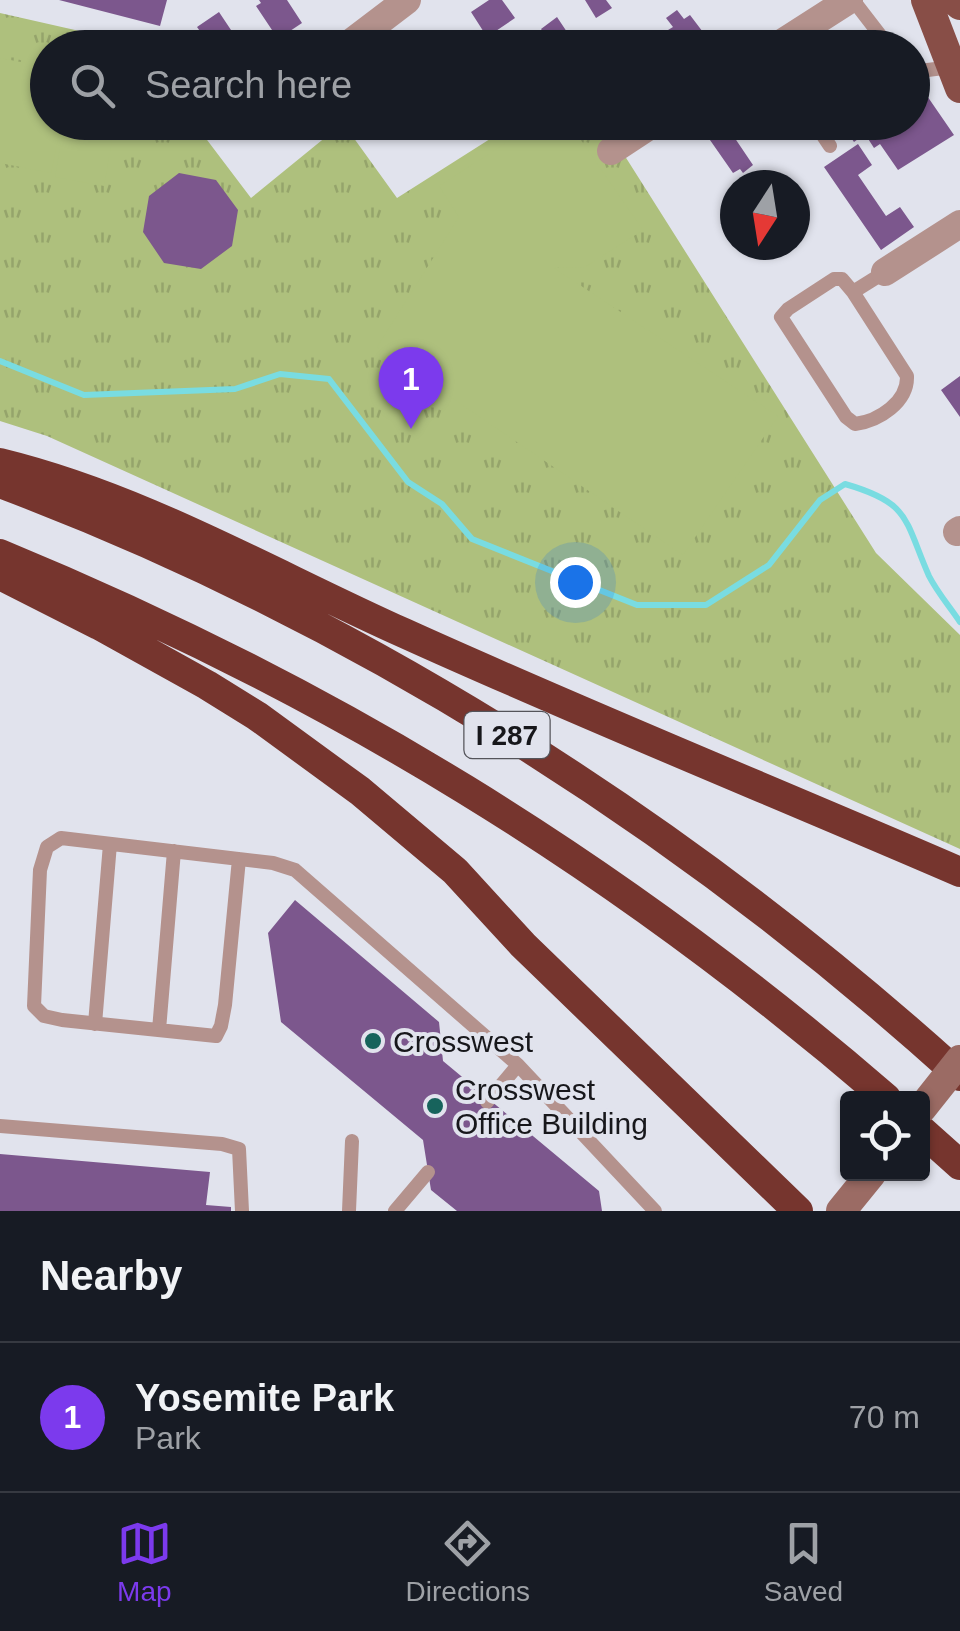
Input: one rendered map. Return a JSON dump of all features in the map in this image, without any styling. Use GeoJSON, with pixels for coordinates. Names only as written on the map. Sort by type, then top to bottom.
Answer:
{"type":"FeatureCollection","features":[{"type":"Feature","properties":{"kind":"highway"},"geometry":{"type":"LineString","coordinates":[[0,463],[132,504],[404,633],[960,872]]}},
{"type":"Feature","properties":{"kind":"highway","name":"I 287"},"geometry":{"type":"LineString","coordinates":[[0,483],[243,589],[389,666],[534,752],[749,902],[831,965],[960,1076]]}},
{"type":"Feature","properties":{"kind":"highway","name":"I 287"},"geometry":{"type":"LineString","coordinates":[[0,554],[214,648],[357,724],[498,807],[710,954],[877,1091]]}},
{"type":"Feature","properties":{"kind":"highway"},"geometry":{"type":"LineString","coordinates":[[0,575],[99,624],[207,685],[306,750],[386,811],[455,871],[522,945],[798,1211]]}},
{"type":"Feature","properties":{"kind":"highway"},"geometry":{"type":"LineString","coordinates":[[930,1138],[960,1165]]}},
{"type":"Feature","properties":{"kind":"main road"},"geometry":{"type":"LineString","coordinates":[[926,0],[956,78]]}},
{"type":"Feature","properties":{"kind":"main road"},"geometry":{"type":"LineString","coordinates":[[938,0],[960,32]]}},
{"type":"Feature","properties":{"kind":"main road"},"geometry":{"type":"LineString","coordinates":[[954,0],[960,5]]}},
{"type":"Feature","properties":{"kind":"main road"},"geometry":{"type":"LineString","coordinates":[[930,1098],[960,1060]]}},
{"type":"Feature","properties":{"kind":"main road"},"geometry":{"type":"LineString","coordinates":[[841,1211],[865,1181]]}},
{"type":"Feature","properties":{"kind":"street"},"geometry":{"type":"LineString","coordinates":[[803,30],[851,0]]}},
{"type":"Feature","properties":{"kind":"street"},"geometry":{"type":"LineString","coordinates":[[367,30],[403,1]]}},
{"type":"Feature","properties":{"kind":"street"},"geometry":{"type":"LineString","coordinates":[[611,150],[627,140]]}},
{"type":"Feature","properties":{"kind":"street"},"geometry":{"type":"LineString","coordinates":[[885,272],[960,224]]}},
{"type":"Feature","properties":{"kind":"lane"},"geometry":{"type":"LineString","coordinates":[[851,0],[875,30]]}},
{"type":"Feature","properties":{"kind":"lane"},"geometry":{"type":"LineString","coordinates":[[930,74],[956,78]]}},
{"type":"Feature","properties":{"kind":"lane"},"geometry":{"type":"LineString","coordinates":[[826,140],[830,146]]}},
{"type":"Feature","properties":{"kind":"lane"},"geometry":{"type":"LineString","coordinates":[[853,292],[885,272]]}},
{"type":"Feature","properties":{"kind":"lane"},"geometry":{"type":"LineString","coordinates":[[834,279],[842,279],[853,292],[907,376],[908,387],[902,399],[868,422],[856,424],[846,417],[782,317],[834,279]]}},
{"type":"Feature","properties":{"kind":"lane"},"geometry":{"type":"LineString","coordinates":[[239,859],[222,1026],[216,1036],[44,1016],[34,1006],[40,870],[48,847],[61,838],[274,863],[294,870],[518,1065],[655,1211]]}},
{"type":"Feature","properties":{"kind":"lane"},"geometry":{"type":"LineString","coordinates":[[95,1024],[110,844]]}},
{"type":"Feature","properties":{"kind":"lane"},"geometry":{"type":"LineString","coordinates":[[159,1030],[174,851]]}},
{"type":"Feature","properties":{"kind":"lane"},"geometry":{"type":"LineString","coordinates":[[486,1102],[518,1065]]}},
{"type":"Feature","properties":{"kind":"lane"},"geometry":{"type":"LineString","coordinates":[[0,1126],[222,1144],[239,1149],[242,1211]]}},
{"type":"Feature","properties":{"kind":"lane"},"geometry":{"type":"LineString","coordinates":[[348,1211],[352,1142]]}},
{"type":"Feature","properties":{"kind":"lane"},"geometry":{"type":"LineString","coordinates":[[395,1211],[428,1172]]}},
{"type":"Feature","properties":{"kind":"green space"},"geometry":{"type":"Polygon","coordinates":[[[0,13],[75,30],[30,30],[30,140],[207,140],[251,198],[322,140],[355,140],[397,198],[488,140],[615,140],[876,553],[960,635],[960,849],[47,436],[0,421],[0,13]]]}},
{"type":"Feature","properties":{"kind":"green space"},"geometry":{"type":"Polygon","coordinates":[[[0,58],[30,64],[30,140],[58,140],[51,173],[0,163],[0,58]]]}},
{"type":"Feature","properties":{"kind":"green space"},"geometry":{"type":"Polygon","coordinates":[[[61,140],[112,140],[104,186],[55,177],[61,140]]]}},
{"type":"Feature","properties":{"kind":"green space"},"geometry":{"type":"Polygon","coordinates":[[[511,140],[581,140],[643,230],[585,267],[554,268],[778,416],[683,555],[377,347],[459,217],[439,186],[511,140]]]}},
{"type":"Feature","properties":{"kind":"building"},"geometry":{"type":"Polygon","coordinates":[[[59,0],[167,0],[160,26],[59,0]]]}},
{"type":"Feature","properties":{"kind":"building"},"geometry":{"type":"Polygon","coordinates":[[[259,0],[287,0],[302,23],[292,30],[272,30],[256,6],[261,3],[259,0]]]}},
{"type":"Feature","properties":{"kind":"building"},"geometry":{"type":"Polygon","coordinates":[[[489,0],[502,0],[515,18],[497,30],[483,30],[471,12],[489,0]]]}},
{"type":"Feature","properties":{"kind":"building"},"geometry":{"type":"Polygon","coordinates":[[[585,0],[606,0],[612,8],[596,18],[585,0]]]}},
{"type":"Feature","properties":{"kind":"building"},"geometry":{"type":"Polygon","coordinates":[[[677,10],[684,19],[690,15],[701,30],[668,30],[673,27],[666,18],[677,10]]]}},
{"type":"Feature","properties":{"kind":"building"},"geometry":{"type":"Polygon","coordinates":[[[219,12],[231,30],[199,30],[197,27],[219,12]]]}},
{"type":"Feature","properties":{"kind":"building"},"geometry":{"type":"Polygon","coordinates":[[[557,17],[566,30],[542,30],[557,17]]]}},
{"type":"Feature","properties":{"kind":"building"},"geometry":{"type":"Polygon","coordinates":[[[930,100],[954,135],[898,170],[880,144],[874,148],[869,140],[930,140],[930,100]]]}},
{"type":"Feature","properties":{"kind":"building"},"geometry":{"type":"Polygon","coordinates":[[[710,140],[736,140],[753,165],[731,170],[710,140]]]}},
{"type":"Feature","properties":{"kind":"building"},"geometry":{"type":"Polygon","coordinates":[[[858,144],[872,165],[858,175],[886,216],[900,207],[914,227],[881,250],[824,167],[858,144]]]}},
{"type":"Feature","properties":{"kind":"building"},"geometry":{"type":"Polygon","coordinates":[[[179,173],[216,180],[238,210],[232,246],[201,269],[164,263],[143,232],[149,196],[179,173]]]}},
{"type":"Feature","properties":{"kind":"building"},"geometry":{"type":"Polygon","coordinates":[[[960,376],[960,417],[941,390],[960,376]]]}},
{"type":"Feature","properties":{"kind":"building","name":"Crosswest"},"geometry":{"type":"Polygon","coordinates":[[[295,900],[439,1022],[443,1061],[599,1191],[602,1211],[457,1211],[431,1190],[423,1140],[281,1022],[268,933],[295,900]]]}},
{"type":"Feature","properties":{"kind":"building"},"geometry":{"type":"Polygon","coordinates":[[[0,1154],[210,1172],[206,1205],[231,1207],[231,1211],[0,1211],[0,1154]]]}},
{"type":"Feature","properties":{"kind":"waterway"},"geometry":{"type":"LineString","coordinates":[[0,361],[84,395],[235,389],[280,374],[329,379],[408,482],[442,504],[472,539],[637,605],[706,605],[769,565],[820,500],[845,484],[894,506],[909,527],[932,582],[960,622]]}},
{"type":"Feature","properties":{"kind":"place","name":"Yosemite Park"},"geometry":{"type":"Point","coordinates":[411,429]}},
{"type":"Feature","properties":{"kind":"place","name":"Crosswest"},"geometry":{"type":"Point","coordinates":[373,1041]}},
{"type":"Feature","properties":{"kind":"place","name":"Crosswest Office Building"},"geometry":{"type":"Point","coordinates":[435,1106]}}]}
